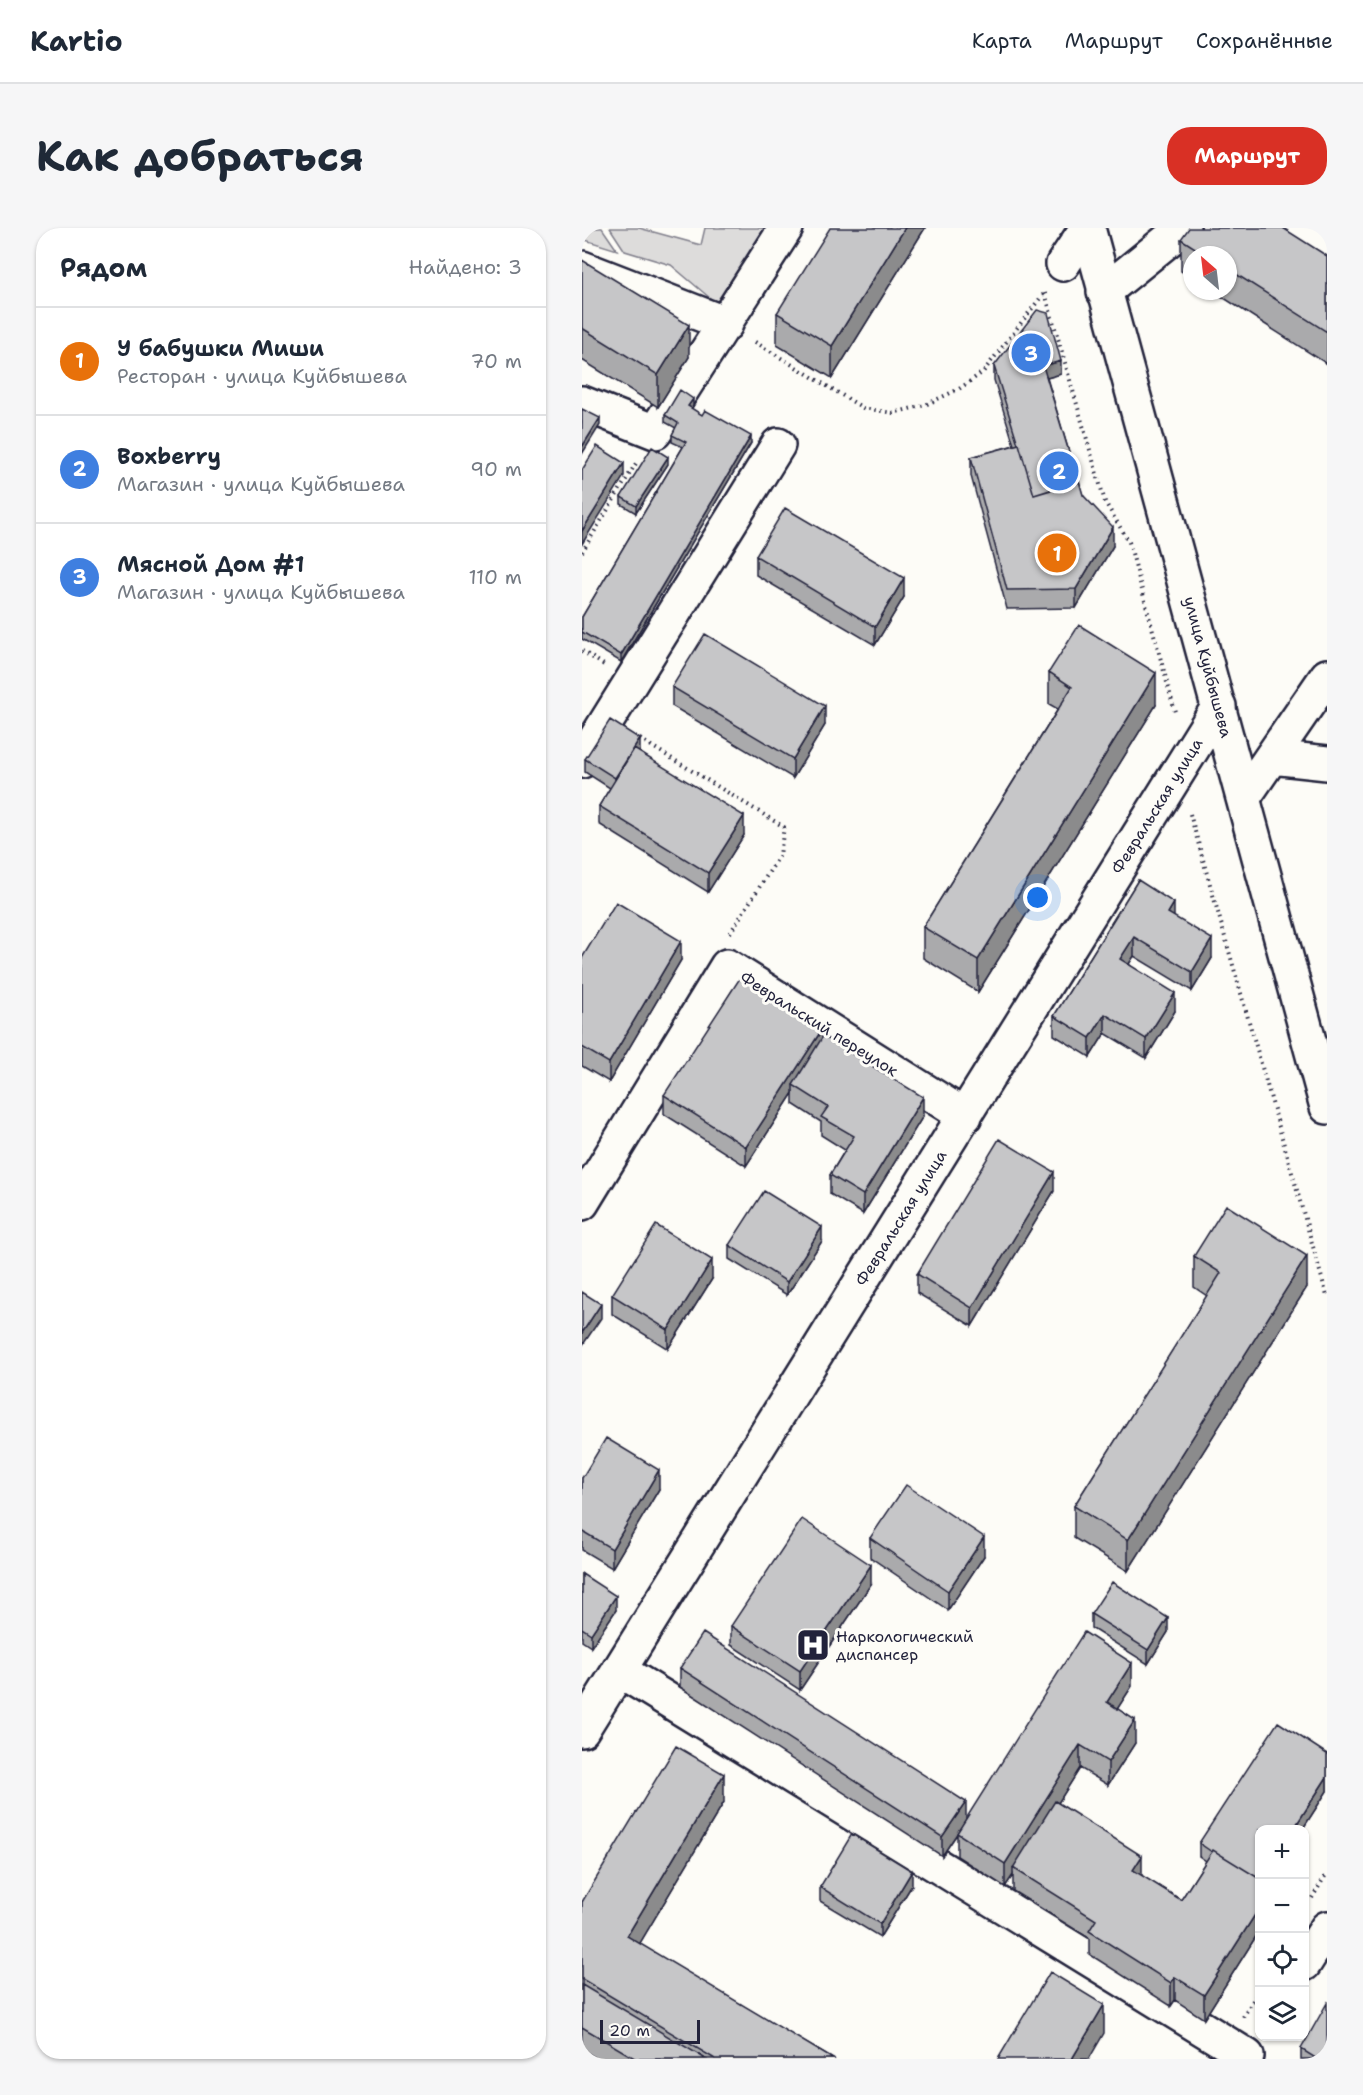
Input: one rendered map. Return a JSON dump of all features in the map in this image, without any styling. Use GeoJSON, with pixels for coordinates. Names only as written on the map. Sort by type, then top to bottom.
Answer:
{"type":"FeatureCollection","features":[{"type":"Feature","properties":{"kind":"street"},"geometry":{"type":"LineString","coordinates":[[582,403],[655,432],[786,228]]}},
{"type":"Feature","properties":{"kind":"street"},"geometry":{"type":"LineString","coordinates":[[1063,264],[1088,228]]}},
{"type":"Feature","properties":{"kind":"street","name":"улица Куйбышева"},"geometry":{"type":"LineString","coordinates":[[1088,228],[1327,1107]]}},
{"type":"Feature","properties":{"kind":"street"},"geometry":{"type":"LineString","coordinates":[[1104,292],[1183,228]]}},
{"type":"Feature","properties":{"kind":"street"},"geometry":{"type":"LineString","coordinates":[[582,268],[726,324]]}},
{"type":"Feature","properties":{"kind":"street"},"geometry":{"type":"LineString","coordinates":[[582,761],[778,445]]}},
{"type":"Feature","properties":{"kind":"street"},"geometry":{"type":"LineString","coordinates":[[1244,797],[1327,676]]}},
{"type":"Feature","properties":{"kind":"street","name":"Февральская улица"},"geometry":{"type":"LineString","coordinates":[[582,1730],[1219,706]]}},
{"type":"Feature","properties":{"kind":"street"},"geometry":{"type":"LineString","coordinates":[[1272,757],[1327,763]]}},
{"type":"Feature","properties":{"kind":"street","name":"Февральский переулок"},"geometry":{"type":"LineString","coordinates":[[582,1203],[727,966],[965,1116]]}},
{"type":"Feature","properties":{"kind":"street"},"geometry":{"type":"LineString","coordinates":[[620,1670],[1251,2051]]}},
{"type":"Feature","properties":{"kind":"street"},"geometry":{"type":"LineString","coordinates":[[1309,1950],[1319,1915]]}},
{"type":"Feature","properties":{"kind":"path"},"geometry":{"type":"LineString","coordinates":[[726,324],[863,408],[893,413],[925,405],[958,389],[983,372],[1045,293]]}},
{"type":"Feature","properties":{"kind":"path"},"geometry":{"type":"LineString","coordinates":[[582,552],[655,432]]}},
{"type":"Feature","properties":{"kind":"path"},"geometry":{"type":"LineString","coordinates":[[609,720],[784,827],[780,855],[724,943],[727,966]]}},
{"type":"Feature","properties":{"kind":"path"},"geometry":{"type":"LineString","coordinates":[[1319,1915],[1327,1873]]}},
{"type":"Feature","properties":{"kind":"shaded area"},"geometry":{"type":"Polygon","coordinates":[[[582,228],[602,228],[617,250],[582,239],[582,228]]]}},
{"type":"Feature","properties":{"kind":"shaded area"},"geometry":{"type":"Polygon","coordinates":[[[610,228],[639,228],[701,245],[705,228],[766,228],[717,304],[671,265],[625,251],[610,228]]]}},
{"type":"Feature","properties":{"kind":"building"},"geometry":{"type":"Polygon","coordinates":[[[830,228],[905,228],[832,346],[777,313],[830,228]]]}},
{"type":"Feature","properties":{"kind":"building"},"geometry":{"type":"Polygon","coordinates":[[[1189,228],[1283,228],[1327,256],[1327,332],[1237,275],[1237,246],[1192,246],[1181,239],[1189,228]]]}},
{"type":"Feature","properties":{"kind":"building"},"geometry":{"type":"Polygon","coordinates":[[[582,260],[689,325],[658,375],[582,328],[582,260]]]}},
{"type":"Feature","properties":{"kind":"building"},"geometry":{"type":"Polygon","coordinates":[[[1037,310],[1048,313],[1061,361],[1043,366],[1078,482],[1034,495],[994,366],[1037,310]]]}},
{"type":"Feature","properties":{"kind":"building"},"geometry":{"type":"Polygon","coordinates":[[[680,390],[693,399],[688,406],[702,415],[705,410],[751,436],[621,655],[582,632],[582,617],[686,442],[672,435],[678,423],[665,415],[680,390]]]}},
{"type":"Feature","properties":{"kind":"building"},"geometry":{"type":"Polygon","coordinates":[[[582,409],[600,418],[582,447],[582,409]]]}},
{"type":"Feature","properties":{"kind":"building"},"geometry":{"type":"Polygon","coordinates":[[[1019,444],[1034,495],[1079,481],[1083,495],[1113,527],[1076,589],[1007,590],[971,457],[1019,444]]]}},
{"type":"Feature","properties":{"kind":"building"},"geometry":{"type":"Polygon","coordinates":[[[597,446],[624,463],[582,531],[582,470],[597,446]]]}},
{"type":"Feature","properties":{"kind":"building"},"geometry":{"type":"Polygon","coordinates":[[[652,447],[668,457],[636,506],[621,497],[652,447]]]}},
{"type":"Feature","properties":{"kind":"building"},"geometry":{"type":"Polygon","coordinates":[[[785,508],[904,578],[875,627],[756,556],[785,508]]]}},
{"type":"Feature","properties":{"kind":"building"},"geometry":{"type":"Polygon","coordinates":[[[1079,625],[1156,673],[978,960],[923,927],[1072,687],[1049,672],[1079,625]]]}},
{"type":"Feature","properties":{"kind":"building"},"geometry":{"type":"Polygon","coordinates":[[[705,634],[825,706],[793,759],[672,687],[705,634]]]}},
{"type":"Feature","properties":{"kind":"building"},"geometry":{"type":"Polygon","coordinates":[[[610,720],[640,739],[615,778],[585,759],[610,720]]]}},
{"type":"Feature","properties":{"kind":"building"},"geometry":{"type":"Polygon","coordinates":[[[634,749],[744,816],[708,873],[599,806],[634,749]]]}},
{"type":"Feature","properties":{"kind":"building"},"geometry":{"type":"Polygon","coordinates":[[[1138,880],[1174,903],[1168,913],[1212,939],[1192,972],[1134,937],[1120,959],[1175,993],[1146,1039],[1105,1014],[1090,1038],[1054,1016],[1138,880]]]}},
{"type":"Feature","properties":{"kind":"building"},"geometry":{"type":"Polygon","coordinates":[[[616,902],[681,941],[609,1063],[582,1047],[582,958],[616,902]]]}},
{"type":"Feature","properties":{"kind":"building"},"geometry":{"type":"Polygon","coordinates":[[[742,975],[823,1028],[746,1147],[664,1095],[742,975]]]}},
{"type":"Feature","properties":{"kind":"building"},"geometry":{"type":"Polygon","coordinates":[[[823,1036],[923,1097],[863,1195],[830,1175],[854,1136],[821,1117],[828,1107],[793,1085],[823,1036]]]}},
{"type":"Feature","properties":{"kind":"building"},"geometry":{"type":"Polygon","coordinates":[[[999,1139],[1054,1172],[972,1308],[917,1274],[999,1139]]]}},
{"type":"Feature","properties":{"kind":"building"},"geometry":{"type":"Polygon","coordinates":[[[764,1191],[822,1227],[787,1282],[729,1245],[764,1191]]]}},
{"type":"Feature","properties":{"kind":"building"},"geometry":{"type":"Polygon","coordinates":[[[1226,1205],[1307,1256],[1128,1540],[1074,1506],[1221,1273],[1194,1256],[1226,1205]]]}},
{"type":"Feature","properties":{"kind":"building"},"geometry":{"type":"Polygon","coordinates":[[[656,1225],[712,1260],[668,1330],[612,1295],[656,1225]]]}},
{"type":"Feature","properties":{"kind":"building"},"geometry":{"type":"Polygon","coordinates":[[[582,1292],[601,1304],[582,1333],[582,1292]]]}},
{"type":"Feature","properties":{"kind":"building"},"geometry":{"type":"Polygon","coordinates":[[[606,1438],[659,1470],[612,1549],[582,1531],[582,1478],[606,1438]]]}},
{"type":"Feature","properties":{"kind":"building"},"geometry":{"type":"Polygon","coordinates":[[[906,1485],[984,1537],[948,1591],[870,1538],[906,1485]]]}},
{"type":"Feature","properties":{"kind":"building"},"geometry":{"type":"Polygon","coordinates":[[[802,1519],[871,1565],[800,1671],[731,1626],[802,1519]]]}},
{"type":"Feature","properties":{"kind":"building"},"geometry":{"type":"Polygon","coordinates":[[[582,1574],[616,1596],[591,1634],[582,1628],[582,1574]]]}},
{"type":"Feature","properties":{"kind":"building"},"geometry":{"type":"Polygon","coordinates":[[[1112,1582],[1168,1618],[1148,1650],[1091,1614],[1112,1582]]]}},
{"type":"Feature","properties":{"kind":"building"},"geometry":{"type":"Polygon","coordinates":[[[1084,1632],[1132,1663],[1107,1702],[1135,1720],[1108,1762],[1080,1745],[1005,1864],[957,1833],[1084,1632]]]}},
{"type":"Feature","properties":{"kind":"building"},"geometry":{"type":"Polygon","coordinates":[[[703,1633],[966,1802],[942,1837],[680,1668],[703,1633]]]}},
{"type":"Feature","properties":{"kind":"building"},"geometry":{"type":"Polygon","coordinates":[[[1278,1722],[1327,1754],[1327,1777],[1296,1825],[1255,1825],[1255,1876],[1199,1843],[1278,1722]]]}},
{"type":"Feature","properties":{"kind":"building"},"geometry":{"type":"Polygon","coordinates":[[[676,1746],[724,1774],[627,1936],[833,2059],[715,2059],[582,1979],[582,1902],[676,1746]]]}},
{"type":"Feature","properties":{"kind":"building"},"geometry":{"type":"Polygon","coordinates":[[[1055,1801],[1142,1856],[1133,1870],[1181,1900],[1213,1850],[1255,1876],[1255,1915],[1204,1995],[1175,1977],[1171,1983],[1089,1931],[1096,1920],[1013,1868],[1055,1801]]]}},
{"type":"Feature","properties":{"kind":"building"},"geometry":{"type":"Polygon","coordinates":[[[852,1834],[912,1871],[880,1924],[820,1887],[852,1834]]]}},
{"type":"Feature","properties":{"kind":"building"},"geometry":{"type":"Polygon","coordinates":[[[1050,1972],[1104,2005],[1072,2059],[998,2059],[1050,1972]]]}},
{"type":"Feature","properties":{"kind":"building"},"geometry":{"type":"Polygon","coordinates":[[[582,1985],[706,2059],[636,2059],[582,2027],[582,1985]]]}},
{"type":"Feature","properties":{"kind":"building"},"geometry":{"type":"Polygon","coordinates":[[[1327,2003],[1327,2059],[1317,2059],[1301,2049],[1306,2041],[1309,2041],[1309,2035],[1327,2003]]]}},
{"type":"Feature","properties":{"kind":"place","name":"Мясной Дом #1"},"geometry":{"type":"Point","coordinates":[1031,353]}},
{"type":"Feature","properties":{"kind":"place","name":"Boxberry"},"geometry":{"type":"Point","coordinates":[1059,471]}},
{"type":"Feature","properties":{"kind":"place","name":"У бабушки Миши"},"geometry":{"type":"Point","coordinates":[1057,553]}},
{"type":"Feature","properties":{"kind":"place","name":"Наркологический диспансер"},"geometry":{"type":"Point","coordinates":[813,1645]}}]}
